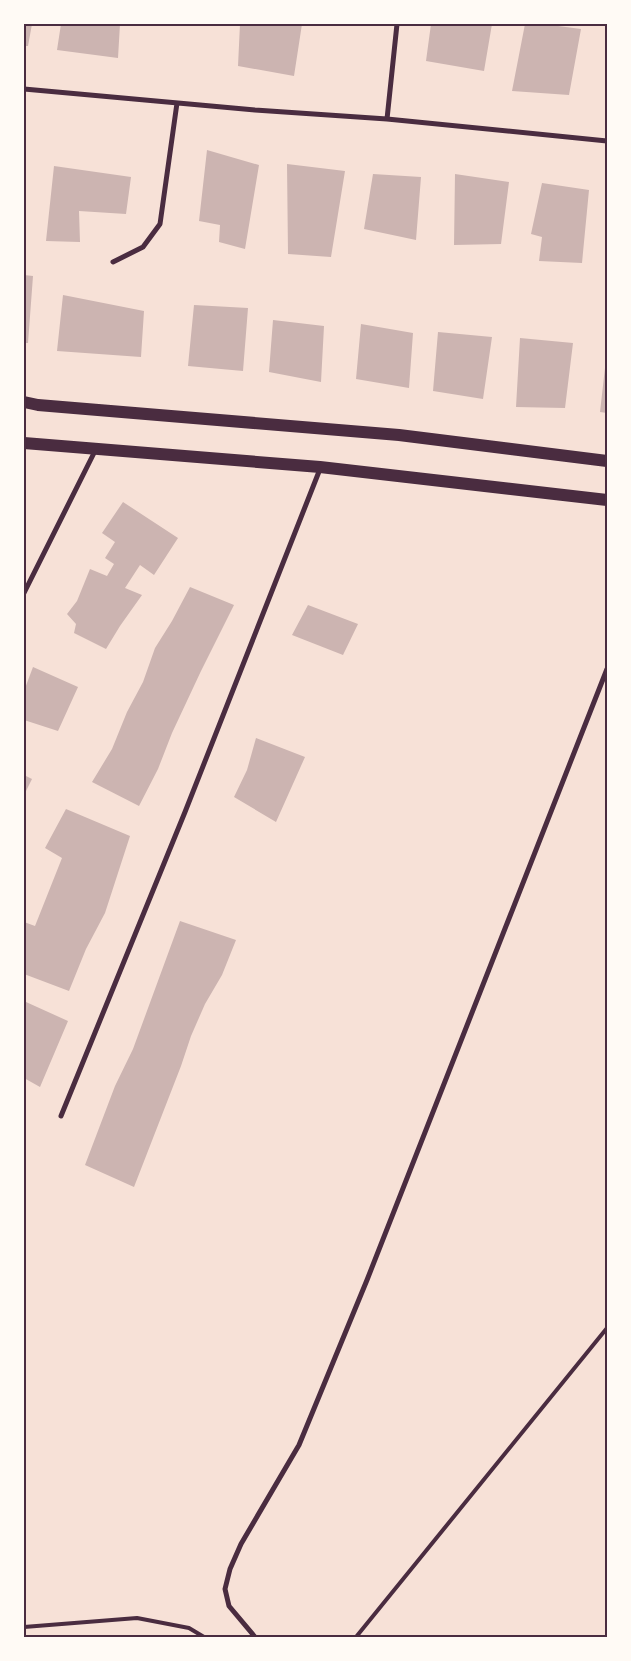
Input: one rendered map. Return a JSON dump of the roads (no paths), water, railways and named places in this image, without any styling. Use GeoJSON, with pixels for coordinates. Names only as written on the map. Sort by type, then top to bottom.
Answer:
{"type":"FeatureCollection","features":[{"type":"Feature","properties":{"kind":"main road"},"geometry":{"type":"LineString","coordinates":[[24,402],[38,405],[399,435],[607,461]]}},
{"type":"Feature","properties":{"kind":"main road"},"geometry":{"type":"LineString","coordinates":[[24,443],[320,467],[607,500]]}},
{"type":"Feature","properties":{"kind":"street"},"geometry":{"type":"LineString","coordinates":[[386,118],[397,24]]}},
{"type":"Feature","properties":{"kind":"street"},"geometry":{"type":"LineString","coordinates":[[24,88],[177,103],[386,118],[607,141]]}},
{"type":"Feature","properties":{"kind":"street"},"geometry":{"type":"LineString","coordinates":[[113,262],[143,247],[160,224],[177,103]]}},
{"type":"Feature","properties":{"kind":"street"},"geometry":{"type":"LineString","coordinates":[[24,593],[96,448]]}},
{"type":"Feature","properties":{"kind":"street"},"geometry":{"type":"LineString","coordinates":[[62,1116],[185,812],[320,467]]}},
{"type":"Feature","properties":{"kind":"street"},"geometry":{"type":"LineString","coordinates":[[255,1637],[229,1606],[225,1589],[230,1569],[241,1544],[299,1445],[368,1280],[607,669]]}},
{"type":"Feature","properties":{"kind":"lane"},"geometry":{"type":"LineString","coordinates":[[356,1637],[607,1328]]}},
{"type":"Feature","properties":{"kind":"lane"},"geometry":{"type":"LineString","coordinates":[[24,1627],[137,1618],[189,1628],[204,1637]]}}]}
